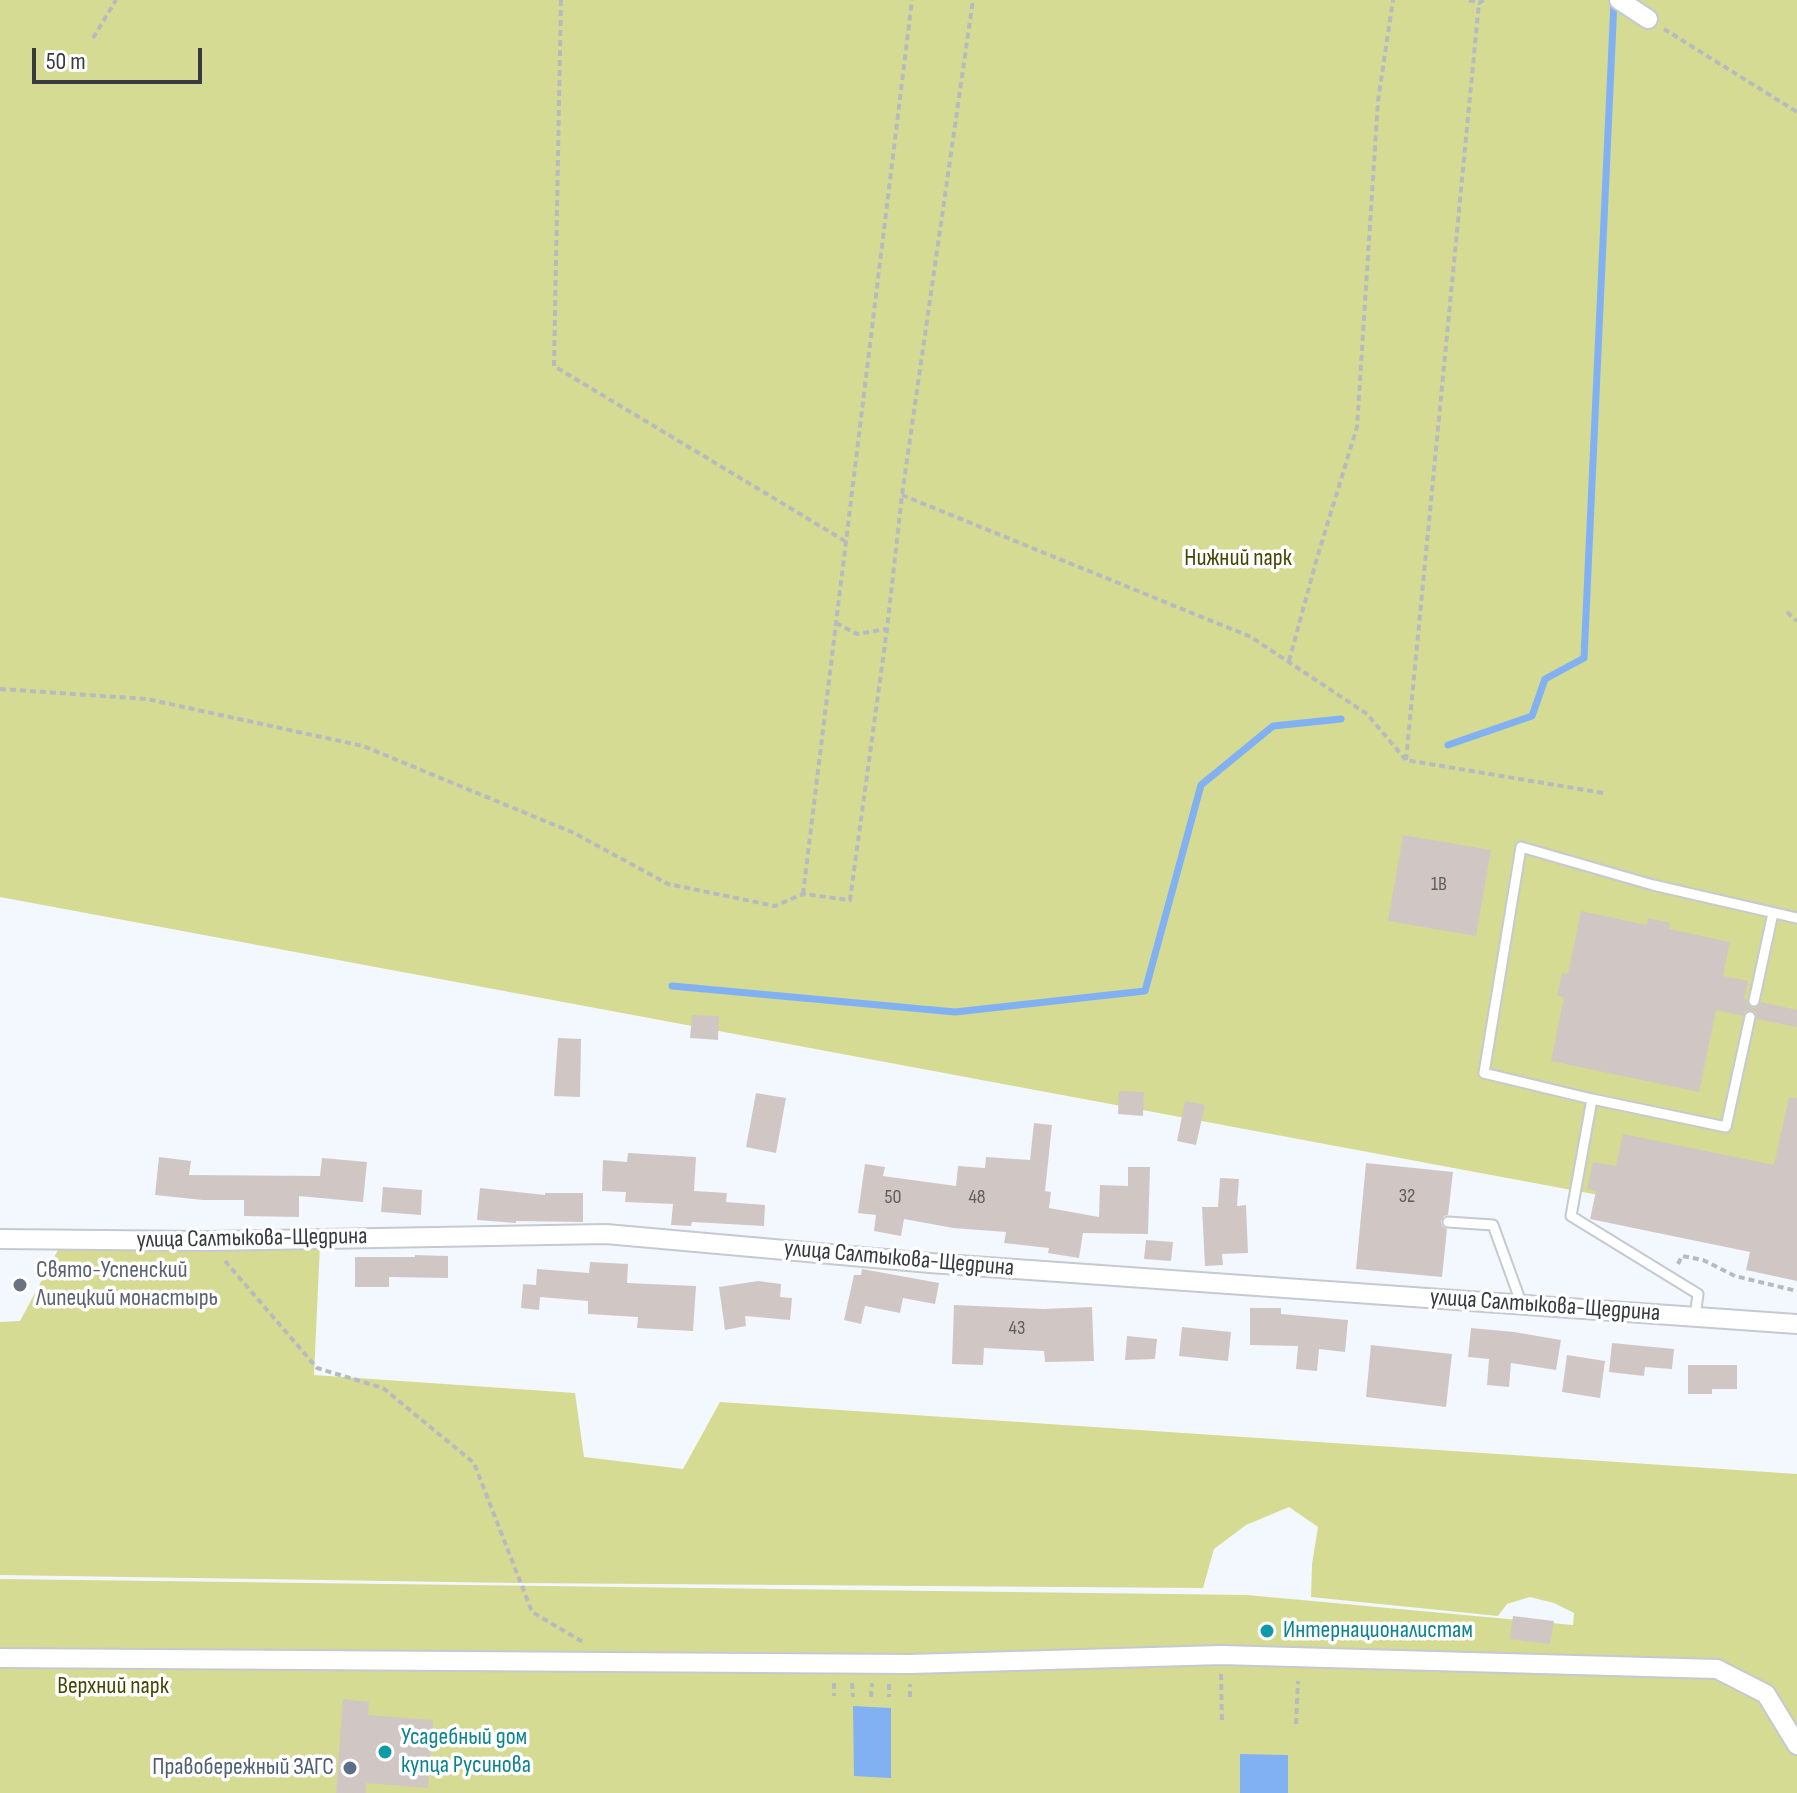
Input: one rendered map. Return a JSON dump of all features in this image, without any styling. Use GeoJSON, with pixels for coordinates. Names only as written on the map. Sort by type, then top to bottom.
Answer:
{"type":"FeatureCollection","features":[{"type":"Feature","properties":{"kind":"street"},"geometry":{"type":"LineString","coordinates":[[1619,0],[1648,19]]}},
{"type":"Feature","properties":{"kind":"street","name":"улица Салтыкова-Щедрина"},"geometry":{"type":"LineString","coordinates":[[0,1239],[207,1241],[606,1234],[945,1264],[1797,1324]]}},
{"type":"Feature","properties":{"kind":"street"},"geometry":{"type":"LineString","coordinates":[[0,1658],[910,1664],[1221,1655],[1717,1669],[1766,1694],[1797,1745]]}},
{"type":"Feature","properties":{"kind":"lane"},"geometry":{"type":"LineString","coordinates":[[1750,1017],[1726,1127],[1484,1073],[1521,847],[1653,885],[1797,918]]}},
{"type":"Feature","properties":{"kind":"lane"},"geometry":{"type":"LineString","coordinates":[[1754,1001],[1773,913]]}},
{"type":"Feature","properties":{"kind":"lane"},"geometry":{"type":"LineString","coordinates":[[1592,1099],[1571,1216],[1698,1294],[1695,1317]]}},
{"type":"Feature","properties":{"kind":"lane"},"geometry":{"type":"LineString","coordinates":[[1448,1222],[1493,1225],[1522,1305]]}},
{"type":"Feature","properties":{"kind":"path"},"geometry":{"type":"LineString","coordinates":[[93,38],[116,0]]}},
{"type":"Feature","properties":{"kind":"path"},"geometry":{"type":"LineString","coordinates":[[561,0],[554,366],[846,541]]}},
{"type":"Feature","properties":{"kind":"path"},"geometry":{"type":"LineString","coordinates":[[803,894],[912,0]]}},
{"type":"Feature","properties":{"kind":"path"},"geometry":{"type":"LineString","coordinates":[[0,689],[147,699],[363,746],[574,833],[668,884],[775,906],[803,894],[850,900],[902,495],[973,0]]}},
{"type":"Feature","properties":{"kind":"path"},"geometry":{"type":"LineString","coordinates":[[1289,661],[1357,427],[1378,101],[1393,0]]}},
{"type":"Feature","properties":{"kind":"path"},"geometry":{"type":"LineString","coordinates":[[1406,760],[1481,2],[1469,0]]}},
{"type":"Feature","properties":{"kind":"path"},"geometry":{"type":"LineString","coordinates":[[1648,19],[1797,112]]}},
{"type":"Feature","properties":{"kind":"path"},"geometry":{"type":"LineString","coordinates":[[902,495],[1251,637],[1367,714],[1406,760],[1603,793]]}},
{"type":"Feature","properties":{"kind":"path"},"geometry":{"type":"LineString","coordinates":[[1787,612],[1797,621]]}},
{"type":"Feature","properties":{"kind":"path"},"geometry":{"type":"LineString","coordinates":[[836,623],[857,634],[887,629]]}},
{"type":"Feature","properties":{"kind":"path"},"geometry":{"type":"LineString","coordinates":[[207,1241],[317,1368],[383,1388],[474,1463],[532,1612],[617,1662]]}},
{"type":"Feature","properties":{"kind":"path"},"geometry":{"type":"LineString","coordinates":[[1672,1278],[1682,1256],[1703,1260],[1735,1276],[1797,1291]]}},
{"type":"Feature","properties":{"kind":"path"},"geometry":{"type":"LineString","coordinates":[[1221,1673],[1222,1723]]}},
{"type":"Feature","properties":{"kind":"path"},"geometry":{"type":"LineString","coordinates":[[1296,1724],[1298,1681]]}},
{"type":"Feature","properties":{"kind":"green space","name":"Нижний парк"},"geometry":{"type":"Polygon","coordinates":[[[0,0],[1797,0],[1797,1232],[0,897],[0,0]]]}},
{"type":"Feature","properties":{"kind":"green space","name":"Верхний парк"},"geometry":{"type":"Polygon","coordinates":[[[320,1245],[314,1375],[575,1393],[584,1457],[683,1469],[720,1402],[1797,1474],[1797,1793],[0,1793],[0,1579],[1247,1595],[1573,1625],[1574,1613],[1554,1603],[1530,1597],[1507,1604],[1498,1616],[1311,1597],[1318,1527],[1289,1507],[1246,1525],[1214,1549],[1203,1588],[515,1583],[0,1575],[0,1322],[20,1321],[59,1248],[320,1245]]]}},
{"type":"Feature","properties":{"kind":"water"},"geometry":{"type":"Polygon","coordinates":[[[853,1706],[891,1708],[891,1778],[854,1776],[853,1706]]]}},
{"type":"Feature","properties":{"kind":"water"},"geometry":{"type":"Polygon","coordinates":[[[1240,1754],[1288,1755],[1288,1793],[1240,1793],[1240,1754]]]}},
{"type":"Feature","properties":{"kind":"building"},"geometry":{"type":"Polygon","coordinates":[[[1403,835],[1491,850],[1476,936],[1388,921],[1403,835]]]}},
{"type":"Feature","properties":{"kind":"building"},"geometry":{"type":"Polygon","coordinates":[[[1581,911],[1647,925],[1648,918],[1670,923],[1669,929],[1730,942],[1723,976],[1748,981],[1744,999],[1752,1008],[1757,1008],[1761,1002],[1797,1010],[1797,1027],[1757,1019],[1756,1012],[1751,1010],[1745,1011],[1743,1016],[1716,1010],[1699,1092],[1551,1061],[1564,997],[1557,996],[1562,973],[1568,974],[1581,911]]]}},
{"type":"Feature","properties":{"kind":"building"},"geometry":{"type":"Polygon","coordinates":[[[692,1015],[719,1016],[718,1040],[690,1038],[692,1015]]]}},
{"type":"Feature","properties":{"kind":"building"},"geometry":{"type":"Polygon","coordinates":[[[558,1038],[581,1039],[580,1097],[554,1096],[558,1038]]]}},
{"type":"Feature","properties":{"kind":"building"},"geometry":{"type":"Polygon","coordinates":[[[1119,1091],[1144,1092],[1143,1116],[1118,1114],[1119,1091]]]}},
{"type":"Feature","properties":{"kind":"building"},"geometry":{"type":"Polygon","coordinates":[[[756,1093],[786,1098],[776,1153],[746,1147],[756,1093]]]}},
{"type":"Feature","properties":{"kind":"building"},"geometry":{"type":"Polygon","coordinates":[[[1789,1097],[1797,1098],[1797,1281],[1746,1270],[1750,1252],[1590,1219],[1596,1191],[1587,1189],[1593,1162],[1616,1166],[1623,1134],[1774,1165],[1789,1097]]]}},
{"type":"Feature","properties":{"kind":"building"},"geometry":{"type":"Polygon","coordinates":[[[1185,1101],[1205,1105],[1196,1145],[1177,1141],[1185,1101]]]}},
{"type":"Feature","properties":{"kind":"building"},"geometry":{"type":"Polygon","coordinates":[[[1034,1123],[1052,1125],[1045,1191],[1051,1192],[1049,1208],[1099,1217],[1100,1185],[1128,1186],[1128,1167],[1150,1167],[1148,1234],[1083,1233],[1079,1258],[1048,1253],[1049,1248],[1004,1243],[1006,1232],[953,1228],[904,1219],[901,1236],[874,1231],[876,1215],[858,1213],[865,1164],[885,1167],[883,1176],[956,1186],[958,1166],[985,1168],[986,1157],[1030,1160],[1034,1123]]]}},
{"type":"Feature","properties":{"kind":"building"},"geometry":{"type":"Polygon","coordinates":[[[628,1153],[696,1157],[694,1191],[727,1193],[726,1202],[765,1205],[764,1226],[692,1222],[691,1226],[671,1225],[673,1204],[625,1202],[626,1192],[602,1191],[603,1160],[627,1162],[628,1153]]]}},
{"type":"Feature","properties":{"kind":"building"},"geometry":{"type":"Polygon","coordinates":[[[159,1157],[191,1161],[189,1175],[320,1176],[322,1158],[367,1162],[363,1202],[299,1196],[299,1217],[244,1216],[244,1200],[155,1195],[159,1157]]]}},
{"type":"Feature","properties":{"kind":"building"},"geometry":{"type":"Polygon","coordinates":[[[1366,1163],[1453,1172],[1448,1215],[1441,1221],[1447,1229],[1442,1277],[1356,1269],[1366,1163]]]}},
{"type":"Feature","properties":{"kind":"building"},"geometry":{"type":"Polygon","coordinates":[[[1220,1178],[1239,1179],[1237,1206],[1246,1205],[1248,1253],[1222,1254],[1223,1265],[1205,1266],[1202,1207],[1218,1207],[1220,1178]]]}},
{"type":"Feature","properties":{"kind":"building"},"geometry":{"type":"Polygon","coordinates":[[[383,1187],[422,1190],[421,1215],[381,1212],[383,1187]]]}},
{"type":"Feature","properties":{"kind":"building"},"geometry":{"type":"Polygon","coordinates":[[[480,1188],[545,1195],[583,1193],[583,1222],[477,1220],[480,1188]]]}},
{"type":"Feature","properties":{"kind":"building"},"geometry":{"type":"Polygon","coordinates":[[[1146,1240],[1173,1242],[1171,1261],[1144,1259],[1146,1240]]]}},
{"type":"Feature","properties":{"kind":"building"},"geometry":{"type":"Polygon","coordinates":[[[448,1256],[448,1278],[389,1277],[389,1287],[355,1287],[355,1257],[448,1256]]]}},
{"type":"Feature","properties":{"kind":"building"},"geometry":{"type":"Polygon","coordinates":[[[590,1262],[628,1264],[627,1283],[696,1286],[693,1331],[637,1328],[638,1317],[588,1314],[588,1301],[540,1297],[539,1310],[521,1308],[523,1284],[536,1285],[537,1269],[589,1273],[590,1262]]]}},
{"type":"Feature","properties":{"kind":"building"},"geometry":{"type":"Polygon","coordinates":[[[862,1269],[939,1283],[935,1304],[903,1298],[900,1313],[865,1306],[861,1324],[844,1320],[854,1275],[861,1275],[862,1269]]]}},
{"type":"Feature","properties":{"kind":"building"},"geometry":{"type":"Polygon","coordinates":[[[758,1281],[781,1284],[780,1297],[792,1298],[790,1320],[745,1316],[746,1326],[725,1330],[719,1287],[758,1281]]]}},
{"type":"Feature","properties":{"kind":"building"},"geometry":{"type":"Polygon","coordinates":[[[954,1305],[1043,1309],[1092,1307],[1094,1361],[1045,1362],[1044,1351],[984,1348],[983,1365],[952,1364],[954,1305]]]}},
{"type":"Feature","properties":{"kind":"building"},"geometry":{"type":"Polygon","coordinates":[[[1250,1308],[1281,1308],[1281,1314],[1348,1320],[1345,1352],[1319,1349],[1317,1371],[1296,1369],[1298,1346],[1250,1345],[1250,1308]]]}},
{"type":"Feature","properties":{"kind":"building"},"geometry":{"type":"Polygon","coordinates":[[[1182,1327],[1231,1332],[1228,1361],[1179,1356],[1182,1327]]]}},
{"type":"Feature","properties":{"kind":"building"},"geometry":{"type":"Polygon","coordinates":[[[1471,1328],[1561,1340],[1556,1370],[1511,1363],[1509,1387],[1487,1385],[1489,1359],[1468,1357],[1471,1328]]]}},
{"type":"Feature","properties":{"kind":"building"},"geometry":{"type":"Polygon","coordinates":[[[1127,1336],[1157,1339],[1155,1359],[1125,1360],[1127,1336]]]}},
{"type":"Feature","properties":{"kind":"building"},"geometry":{"type":"Polygon","coordinates":[[[1612,1343],[1674,1349],[1672,1369],[1645,1367],[1644,1376],[1609,1372],[1612,1343]]]}},
{"type":"Feature","properties":{"kind":"building"},"geometry":{"type":"Polygon","coordinates":[[[1371,1345],[1452,1354],[1446,1407],[1366,1397],[1371,1345]]]}},
{"type":"Feature","properties":{"kind":"building"},"geometry":{"type":"Polygon","coordinates":[[[1567,1355],[1605,1361],[1600,1398],[1562,1392],[1567,1355]]]}},
{"type":"Feature","properties":{"kind":"building"},"geometry":{"type":"Polygon","coordinates":[[[1688,1365],[1737,1365],[1737,1389],[1712,1389],[1712,1394],[1688,1394],[1688,1365]]]}},
{"type":"Feature","properties":{"kind":"building"},"geometry":{"type":"Polygon","coordinates":[[[1513,1616],[1554,1621],[1550,1644],[1510,1639],[1513,1616]]]}},
{"type":"Feature","properties":{"kind":"building","name":"Усадебный дом купца Русинова"},"geometry":{"type":"Polygon","coordinates":[[[343,1699],[369,1702],[368,1715],[433,1720],[428,1788],[366,1783],[366,1793],[336,1793],[343,1699]]]}},
{"type":"Feature","properties":{"kind":"waterway"},"geometry":{"type":"LineString","coordinates":[[1448,745],[1532,716],[1545,679],[1584,658],[1614,1]]}},
{"type":"Feature","properties":{"kind":"waterway"},"geometry":{"type":"LineString","coordinates":[[672,986],[955,1012],[1145,991],[1201,785],[1273,726],[1341,719]]}},
{"type":"Feature","properties":{"kind":"place","name":"Свято-Успенский Липецкий монастырь"},"geometry":{"type":"Point","coordinates":[20,1285]}},
{"type":"Feature","properties":{"kind":"place","name":"Интернационалистам"},"geometry":{"type":"Point","coordinates":[1267,1631]}},
{"type":"Feature","properties":{"kind":"place","name":"Усадебный дом купца Русинова"},"geometry":{"type":"Point","coordinates":[385,1752]}},
{"type":"Feature","properties":{"kind":"place","name":"Правобережный ЗАГС"},"geometry":{"type":"Point","coordinates":[350,1768]}}]}
